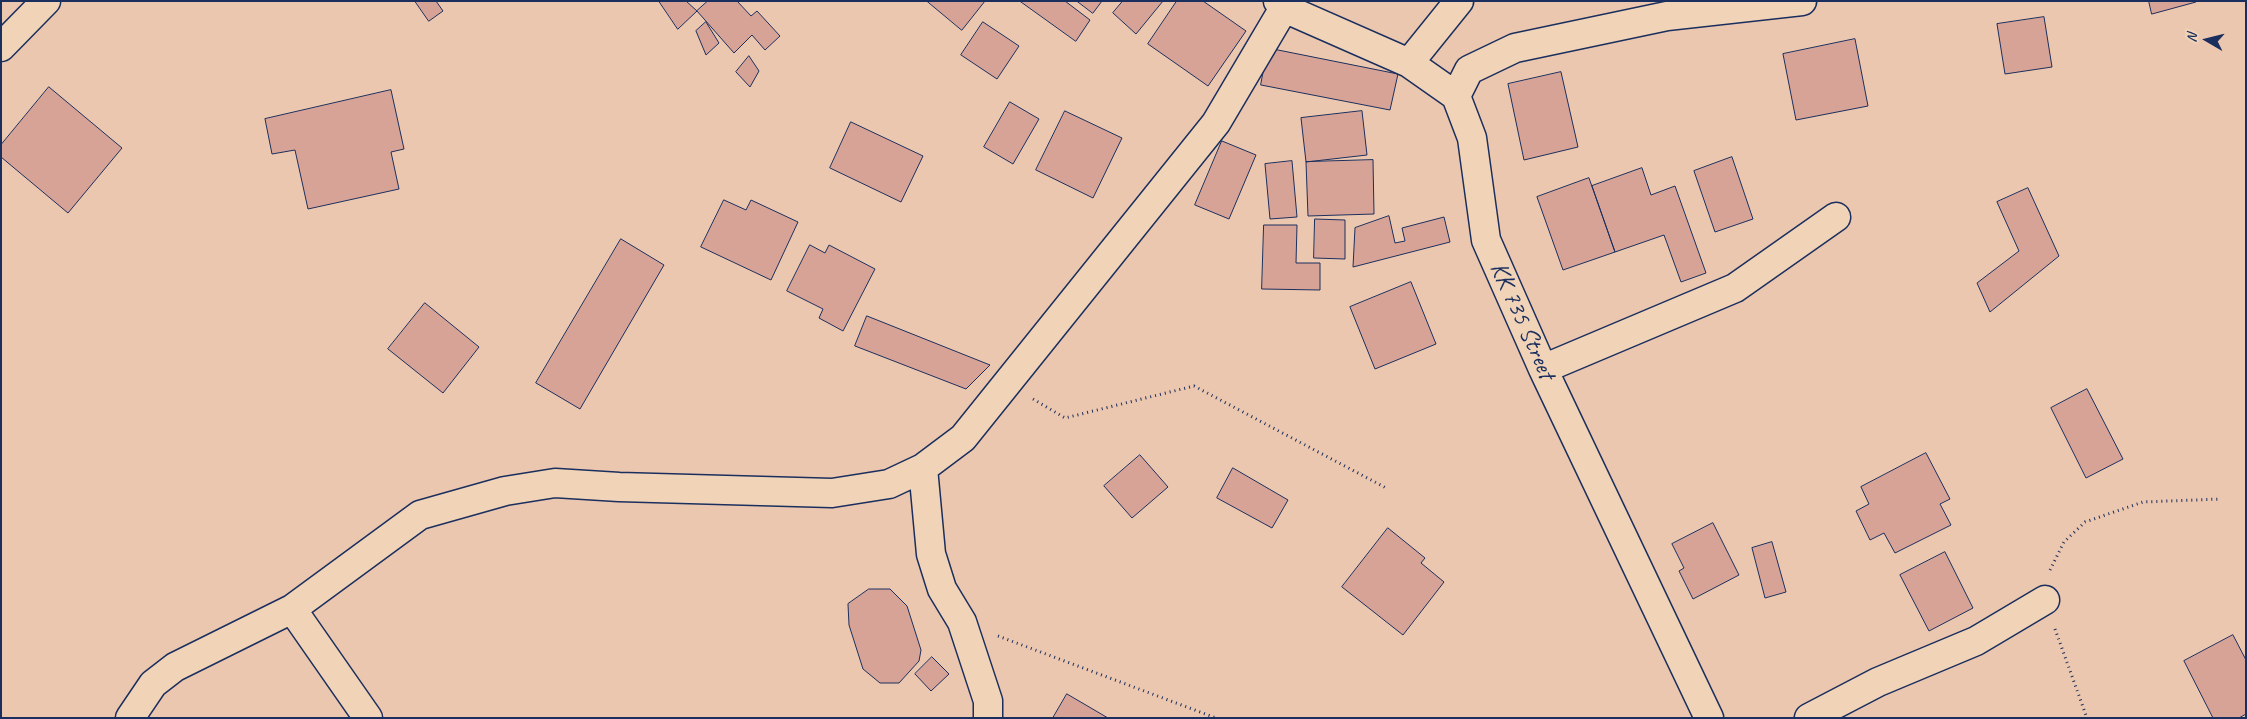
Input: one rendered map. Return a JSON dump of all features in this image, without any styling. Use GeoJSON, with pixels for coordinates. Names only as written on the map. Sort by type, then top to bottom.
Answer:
{"type":"FeatureCollection","features":[{"type":"Feature","properties":{"kind":"street"},"geometry":{"type":"LineString","coordinates":[[1,47],[38,12],[46,1]]}},
{"type":"Feature","properties":{"kind":"street"},"geometry":{"type":"LineString","coordinates":[[1409,63],[1459,1]]}},
{"type":"Feature","properties":{"kind":"street"},"geometry":{"type":"LineString","coordinates":[[130,718],[154,684],[175,667],[292,610],[420,516],[505,491],[555,482],[619,487],[832,493],[889,484],[924,468],[963,438],[1216,123],[1281,5],[1409,63],[1456,96],[1469,70],[1515,48],[1667,16],[1802,1]]}},
{"type":"Feature","properties":{"kind":"street","name":"KK 735 Street"},"geometry":{"type":"LineString","coordinates":[[1456,96],[1472,138],[1486,240],[1543,369],[1709,718]]}},
{"type":"Feature","properties":{"kind":"street"},"geometry":{"type":"LineString","coordinates":[[1543,369],[1735,288],[1836,217]]}},
{"type":"Feature","properties":{"kind":"street"},"geometry":{"type":"LineString","coordinates":[[924,468],[931,554],[942,589],[962,622],[988,701],[988,718]]}},
{"type":"Feature","properties":{"kind":"street"},"geometry":{"type":"LineString","coordinates":[[1810,718],[1878,682],[1976,640],[2045,600]]}},
{"type":"Feature","properties":{"kind":"street"},"geometry":{"type":"LineString","coordinates":[[292,610],[368,718]]}},
{"type":"Feature","properties":{"kind":"path"},"geometry":{"type":"LineString","coordinates":[[1007,384],[1065,418],[1194,386],[1388,489]]}},
{"type":"Feature","properties":{"kind":"path"},"geometry":{"type":"LineString","coordinates":[[2087,718],[2045,600],[2050,570],[2064,542],[2085,522],[2143,502],[2221,499]]}},
{"type":"Feature","properties":{"kind":"path"},"geometry":{"type":"LineString","coordinates":[[962,622],[1216,718]]}},
{"type":"Feature","properties":{"kind":"building"},"geometry":{"type":"Polygon","coordinates":[[[415,1],[436,1],[443,11],[429,21],[415,1]]]}},
{"type":"Feature","properties":{"kind":"building"},"geometry":{"type":"Polygon","coordinates":[[[659,1],[686,1],[697,11],[678,29],[659,1]]]}},
{"type":"Feature","properties":{"kind":"building"},"geometry":{"type":"Polygon","coordinates":[[[708,1],[737,1],[751,16],[757,11],[780,36],[765,50],[752,35],[734,53],[697,11],[708,1]]]}},
{"type":"Feature","properties":{"kind":"building"},"geometry":{"type":"Polygon","coordinates":[[[927,1],[985,1],[962,30],[927,1]]]}},
{"type":"Feature","properties":{"kind":"building"},"geometry":{"type":"Polygon","coordinates":[[[1020,1],[1065,1],[1090,20],[1076,41],[1020,1]]]}},
{"type":"Feature","properties":{"kind":"building"},"geometry":{"type":"Polygon","coordinates":[[[1077,1],[1102,1],[1093,13],[1077,1]]]}},
{"type":"Feature","properties":{"kind":"building"},"geometry":{"type":"Polygon","coordinates":[[[1123,1],[1163,1],[1136,34],[1113,13],[1123,1]]]}},
{"type":"Feature","properties":{"kind":"building"},"geometry":{"type":"Polygon","coordinates":[[[1177,1],[1203,1],[1246,31],[1208,86],[1148,44],[1177,1]]]}},
{"type":"Feature","properties":{"kind":"building"},"geometry":{"type":"Polygon","coordinates":[[[2149,1],[2196,1],[2196,2],[2152,14],[2149,1]]]}},
{"type":"Feature","properties":{"kind":"building"},"geometry":{"type":"Polygon","coordinates":[[[2044,17],[2052,67],[2005,74],[1997,24],[2044,17]]]}},
{"type":"Feature","properties":{"kind":"building"},"geometry":{"type":"Polygon","coordinates":[[[706,22],[719,43],[706,55],[696,31],[706,22]]]}},
{"type":"Feature","properties":{"kind":"building"},"geometry":{"type":"Polygon","coordinates":[[[983,22],[1019,46],[997,79],[961,55],[983,22]]]}},
{"type":"Feature","properties":{"kind":"building"},"geometry":{"type":"Polygon","coordinates":[[[1855,39],[1868,106],[1796,120],[1783,54],[1855,39]]]}},
{"type":"Feature","properties":{"kind":"building"},"geometry":{"type":"Polygon","coordinates":[[[1268,48],[1398,74],[1390,110],[1261,85],[1268,48]]]}},
{"type":"Feature","properties":{"kind":"building"},"geometry":{"type":"Polygon","coordinates":[[[749,56],[759,71],[750,87],[736,72],[749,56]]]}},
{"type":"Feature","properties":{"kind":"building"},"geometry":{"type":"Polygon","coordinates":[[[1561,72],[1578,147],[1524,160],[1508,84],[1561,72]]]}},
{"type":"Feature","properties":{"kind":"building"},"geometry":{"type":"Polygon","coordinates":[[[49,87],[122,148],[68,213],[1,157],[1,145],[49,87]]]}},
{"type":"Feature","properties":{"kind":"building"},"geometry":{"type":"Polygon","coordinates":[[[391,90],[404,149],[391,152],[399,189],[308,209],[295,150],[272,154],[265,119],[391,90]]]}},
{"type":"Feature","properties":{"kind":"building"},"geometry":{"type":"Polygon","coordinates":[[[1010,102],[1039,119],[1013,164],[984,147],[1010,102]]]}},
{"type":"Feature","properties":{"kind":"building"},"geometry":{"type":"Polygon","coordinates":[[[1065,111],[1122,138],[1093,198],[1036,170],[1065,111]]]}},
{"type":"Feature","properties":{"kind":"building"},"geometry":{"type":"Polygon","coordinates":[[[1362,111],[1367,155],[1306,162],[1301,118],[1362,111]]]}},
{"type":"Feature","properties":{"kind":"building"},"geometry":{"type":"Polygon","coordinates":[[[851,122],[923,156],[901,202],[830,168],[851,122]]]}},
{"type":"Feature","properties":{"kind":"building"},"geometry":{"type":"Polygon","coordinates":[[[1222,141],[1256,155],[1229,219],[1195,205],[1222,141]]]}},
{"type":"Feature","properties":{"kind":"building"},"geometry":{"type":"Polygon","coordinates":[[[1732,157],[1753,219],[1715,232],[1694,171],[1732,157]]]}},
{"type":"Feature","properties":{"kind":"building"},"geometry":{"type":"Polygon","coordinates":[[[1373,160],[1374,214],[1308,216],[1306,162],[1373,160]]]}},
{"type":"Feature","properties":{"kind":"building"},"geometry":{"type":"Polygon","coordinates":[[[1292,161],[1297,217],[1270,219],[1265,164],[1292,161]]]}},
{"type":"Feature","properties":{"kind":"building"},"geometry":{"type":"Polygon","coordinates":[[[1642,168],[1651,195],[1675,186],[1706,273],[1681,282],[1664,235],[1615,252],[1592,186],[1642,168]]]}},
{"type":"Feature","properties":{"kind":"building"},"geometry":{"type":"Polygon","coordinates":[[[1589,178],[1615,252],[1563,270],[1537,197],[1589,178]]]}},
{"type":"Feature","properties":{"kind":"building"},"geometry":{"type":"Polygon","coordinates":[[[2028,188],[2059,256],[1990,312],[1977,283],[2019,251],[1997,202],[2028,188]]]}},
{"type":"Feature","properties":{"kind":"building"},"geometry":{"type":"Polygon","coordinates":[[[724,200],[746,210],[751,200],[798,222],[771,280],[701,247],[724,200]]]}},
{"type":"Feature","properties":{"kind":"building"},"geometry":{"type":"Polygon","coordinates":[[[1389,216],[1395,243],[1405,241],[1402,228],[1444,217],[1450,242],[1353,267],[1355,228],[1389,216]]]}},
{"type":"Feature","properties":{"kind":"building"},"geometry":{"type":"Polygon","coordinates":[[[1315,219],[1345,220],[1345,259],[1314,258],[1315,219]]]}},
{"type":"Feature","properties":{"kind":"building"},"geometry":{"type":"Polygon","coordinates":[[[1264,225],[1297,225],[1296,263],[1320,263],[1320,290],[1262,289],[1264,225]]]}},
{"type":"Feature","properties":{"kind":"building"},"geometry":{"type":"Polygon","coordinates":[[[621,239],[664,265],[580,409],[536,383],[621,239]]]}},
{"type":"Feature","properties":{"kind":"building"},"geometry":{"type":"Polygon","coordinates":[[[810,245],[825,253],[829,245],[875,269],[843,331],[819,318],[823,309],[787,291],[810,245]]]}},
{"type":"Feature","properties":{"kind":"building"},"geometry":{"type":"Polygon","coordinates":[[[1411,282],[1436,344],[1375,369],[1350,307],[1411,282]]]}},
{"type":"Feature","properties":{"kind":"building"},"geometry":{"type":"Polygon","coordinates":[[[425,303],[479,347],[443,393],[388,349],[425,303]]]}},
{"type":"Feature","properties":{"kind":"building"},"geometry":{"type":"Polygon","coordinates":[[[867,316],[990,365],[966,389],[855,346],[867,316]]]}},
{"type":"Feature","properties":{"kind":"building"},"geometry":{"type":"Polygon","coordinates":[[[2087,389],[2123,459],[2086,478],[2051,408],[2087,389]]]}},
{"type":"Feature","properties":{"kind":"building"},"geometry":{"type":"Polygon","coordinates":[[[1926,453],[1950,499],[1940,504],[1951,525],[1895,553],[1884,533],[1870,540],[1856,511],[1869,504],[1861,487],[1926,453]]]}},
{"type":"Feature","properties":{"kind":"building"},"geometry":{"type":"Polygon","coordinates":[[[1140,455],[1168,487],[1132,518],[1104,486],[1140,455]]]}},
{"type":"Feature","properties":{"kind":"building"},"geometry":{"type":"Polygon","coordinates":[[[1233,468],[1288,500],[1272,528],[1217,498],[1233,468]]]}},
{"type":"Feature","properties":{"kind":"building"},"geometry":{"type":"Polygon","coordinates":[[[1713,523],[1739,575],[1693,599],[1679,571],[1684,568],[1672,544],[1713,523]]]}},
{"type":"Feature","properties":{"kind":"building"},"geometry":{"type":"Polygon","coordinates":[[[1388,528],[1425,558],[1421,563],[1444,582],[1403,635],[1342,587],[1388,528]]]}},
{"type":"Feature","properties":{"kind":"building"},"geometry":{"type":"Polygon","coordinates":[[[1772,542],[1786,592],[1765,598],[1752,548],[1772,542]]]}},
{"type":"Feature","properties":{"kind":"building"},"geometry":{"type":"Polygon","coordinates":[[[1945,552],[1973,608],[1929,631],[1900,575],[1945,552]]]}},
{"type":"Feature","properties":{"kind":"building"},"geometry":{"type":"Polygon","coordinates":[[[869,589],[890,589],[907,606],[921,650],[919,661],[899,683],[880,683],[863,669],[849,625],[848,604],[869,589]]]}},
{"type":"Feature","properties":{"kind":"building"},"geometry":{"type":"Polygon","coordinates":[[[2233,635],[2246,660],[2246,714],[2239,718],[2213,718],[2184,661],[2233,635]]]}},
{"type":"Feature","properties":{"kind":"building"},"geometry":{"type":"Polygon","coordinates":[[[932,657],[949,674],[931,691],[915,674],[932,657]]]}},
{"type":"Feature","properties":{"kind":"building"},"geometry":{"type":"Polygon","coordinates":[[[1067,694],[1108,718],[1053,718],[1067,694]]]}}]}
